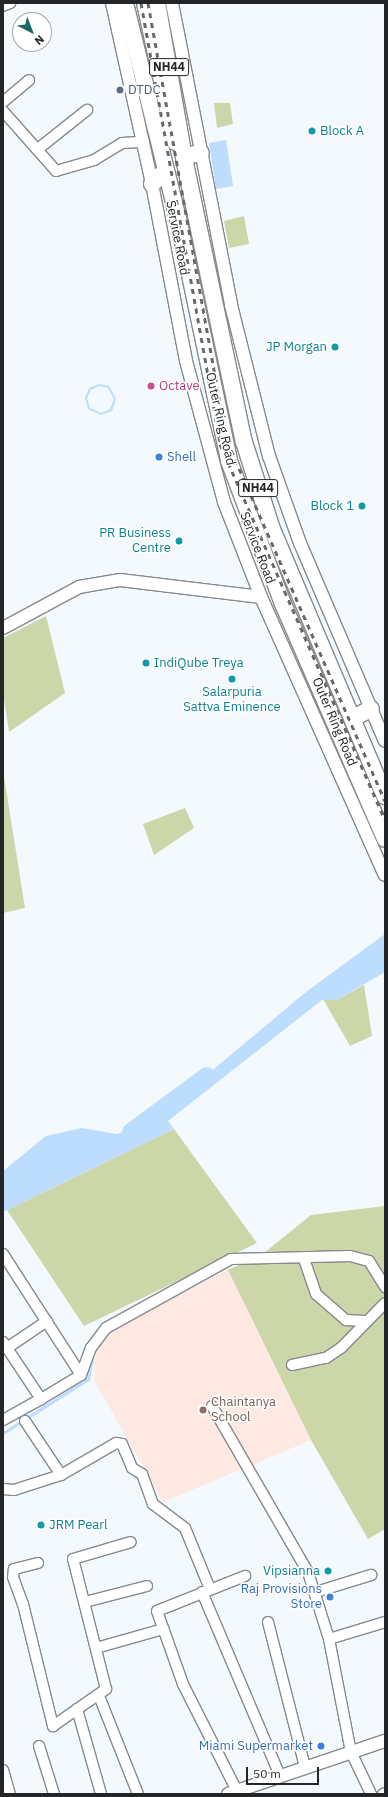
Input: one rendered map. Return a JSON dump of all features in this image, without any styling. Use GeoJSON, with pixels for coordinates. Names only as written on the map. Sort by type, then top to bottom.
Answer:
{"type":"FeatureCollection","features":[{"type":"Feature","properties":{"kind":"highway","name":"Outer Ring Road"},"geometry":{"type":"LineString","coordinates":[[125,3],[164,172],[178,218],[223,438],[236,482],[284,604],[385,839]]}},
{"type":"Feature","properties":{"kind":"highway"},"geometry":{"type":"LineString","coordinates":[[145,3],[167,114],[184,160],[201,153]]}},
{"type":"Feature","properties":{"kind":"highway","name":"Outer Ring Road"},"geometry":{"type":"LineString","coordinates":[[157,3],[184,160],[234,397],[256,482],[272,529],[385,796]]}},
{"type":"Feature","properties":{"kind":"highway"},"geometry":{"type":"LineString","coordinates":[[152,184],[164,172]]}},
{"type":"Feature","properties":{"kind":"highway"},"geometry":{"type":"LineString","coordinates":[[352,718],[371,709]]}},
{"type":"Feature","properties":{"kind":"street"},"geometry":{"type":"LineString","coordinates":[[3,6],[10,3]]}},
{"type":"Feature","properties":{"kind":"street","name":"Service Road"},"geometry":{"type":"LineString","coordinates":[[112,3],[144,142],[193,390],[224,502],[261,596],[385,875]]}},
{"type":"Feature","properties":{"kind":"street"},"geometry":{"type":"LineString","coordinates":[[172,3],[239,344],[269,456],[300,543],[385,742]]}},
{"type":"Feature","properties":{"kind":"street"},"geometry":{"type":"LineString","coordinates":[[3,102],[29,80]]}},
{"type":"Feature","properties":{"kind":"street"},"geometry":{"type":"LineString","coordinates":[[38,149],[87,110]]}},
{"type":"Feature","properties":{"kind":"street"},"geometry":{"type":"LineString","coordinates":[[3,111],[56,171],[94,160],[122,143],[144,142]]}},
{"type":"Feature","properties":{"kind":"street"},"geometry":{"type":"LineString","coordinates":[[3,628],[79,588],[120,580],[261,596]]}},
{"type":"Feature","properties":{"kind":"street"},"geometry":{"type":"LineString","coordinates":[[3,1254],[81,1375]]}},
{"type":"Feature","properties":{"kind":"street"},"geometry":{"type":"LineString","coordinates":[[3,1420],[81,1375],[91,1348],[106,1328],[231,1259],[304,1259],[350,1256],[365,1259],[385,1287]]}},
{"type":"Feature","properties":{"kind":"street"},"geometry":{"type":"LineString","coordinates":[[304,1259],[316,1294],[346,1320],[364,1321]]}},
{"type":"Feature","properties":{"kind":"street"},"geometry":{"type":"LineString","coordinates":[[292,1365],[326,1358],[341,1348],[364,1321],[385,1303]]}},
{"type":"Feature","properties":{"kind":"street"},"geometry":{"type":"LineString","coordinates":[[41,1399],[5,1345],[47,1321]]}},
{"type":"Feature","properties":{"kind":"street"},"geometry":{"type":"LineString","coordinates":[[212,1406],[316,1592],[329,1639],[351,1752],[371,1794]]}},
{"type":"Feature","properties":{"kind":"street"},"geometry":{"type":"LineString","coordinates":[[25,1421],[61,1475]]}},
{"type":"Feature","properties":{"kind":"street"},"geometry":{"type":"LineString","coordinates":[[3,1489],[14,1490],[61,1475],[116,1443],[122,1444],[132,1468],[142,1474],[153,1504],[185,1528],[206,1590],[280,1776]]}},
{"type":"Feature","properties":{"kind":"street"},"geometry":{"type":"LineString","coordinates":[[38,1563],[14,1569],[13,1576],[23,1604],[53,1726],[99,1696],[106,1689],[73,1559],[131,1542]]}},
{"type":"Feature","properties":{"kind":"street"},"geometry":{"type":"LineString","coordinates":[[316,1592],[371,1575]]}},
{"type":"Feature","properties":{"kind":"street"},"geometry":{"type":"LineString","coordinates":[[245,1576],[206,1590],[157,1611],[184,1684],[232,1793],[385,1741]]}},
{"type":"Feature","properties":{"kind":"street"},"geometry":{"type":"LineString","coordinates":[[84,1602],[147,1586]]}},
{"type":"Feature","properties":{"kind":"street"},"geometry":{"type":"LineString","coordinates":[[268,1622],[305,1767]]}},
{"type":"Feature","properties":{"kind":"street"},"geometry":{"type":"LineString","coordinates":[[329,1639],[385,1622]]}},
{"type":"Feature","properties":{"kind":"street"},"geometry":{"type":"LineString","coordinates":[[96,1648],[163,1629]]}},
{"type":"Feature","properties":{"kind":"street"},"geometry":{"type":"LineString","coordinates":[[99,1696],[138,1794]]}},
{"type":"Feature","properties":{"kind":"street"},"geometry":{"type":"LineString","coordinates":[[77,1709],[101,1794]]}},
{"type":"Feature","properties":{"kind":"street"},"geometry":{"type":"LineString","coordinates":[[39,1746],[54,1794]]}},
{"type":"Feature","properties":{"kind":"street"},"geometry":{"type":"LineString","coordinates":[[3,1770],[10,1794]]}},
{"type":"Feature","properties":{"kind":"shaded area","name":"Chaintanya School"},"geometry":{"type":"Polygon","coordinates":[[[228,1270],[311,1440],[163,1502],[94,1380],[96,1336],[228,1270]]]}},
{"type":"Feature","properties":{"kind":"green space"},"geometry":{"type":"Polygon","coordinates":[[[214,103],[230,103],[233,124],[217,128],[214,103]]]}},
{"type":"Feature","properties":{"kind":"green space"},"geometry":{"type":"Polygon","coordinates":[[[244,216],[249,244],[229,248],[224,221],[244,216]]]}},
{"type":"Feature","properties":{"kind":"green space"},"geometry":{"type":"Polygon","coordinates":[[[46,616],[65,693],[9,732],[3,692],[3,638],[46,616]]]}},
{"type":"Feature","properties":{"kind":"green space"},"geometry":{"type":"Polygon","coordinates":[[[3,770],[25,908],[3,913],[3,770]]]}},
{"type":"Feature","properties":{"kind":"green space"},"geometry":{"type":"Polygon","coordinates":[[[185,808],[194,828],[154,855],[143,824],[185,808]]]}},
{"type":"Feature","properties":{"kind":"green space"},"geometry":{"type":"Polygon","coordinates":[[[364,985],[372,1036],[350,1046],[323,999],[337,1000],[364,985]]]}},
{"type":"Feature","properties":{"kind":"green space"},"geometry":{"type":"Polygon","coordinates":[[[174,1129],[257,1243],[84,1326],[7,1210],[174,1129]]]}},
{"type":"Feature","properties":{"kind":"green space"},"geometry":{"type":"Polygon","coordinates":[[[385,1206],[385,1529],[368,1539],[311,1440],[228,1270],[264,1253],[311,1215],[385,1206]]]}},
{"type":"Feature","properties":{"kind":"water"},"geometry":{"type":"Polygon","coordinates":[[[226,140],[233,186],[216,189],[209,143],[226,140]]]}},
{"type":"Feature","properties":{"kind":"water"},"geometry":{"type":"Polygon","coordinates":[[[99,384],[109,386],[116,399],[112,411],[101,415],[88,409],[85,398],[89,388],[99,384]],[[99,386],[91,390],[87,398],[90,408],[101,413],[110,409],[114,399],[108,388],[99,386]]]}},
{"type":"Feature","properties":{"kind":"water"},"geometry":{"type":"Polygon","coordinates":[[[385,934],[385,972],[337,1000],[322,1000],[168,1121],[174,1129],[3,1212],[3,1171],[46,1136],[82,1128],[116,1134],[134,1129],[173,1103],[306,992],[385,934]]]}},
{"type":"Feature","properties":{"kind":"waterway"},"geometry":{"type":"LineString","coordinates":[[131,1132],[207,1076]]}},
{"type":"Feature","properties":{"kind":"waterway"},"geometry":{"type":"LineString","coordinates":[[3,1433],[88,1379],[92,1358]]}},
{"type":"Feature","properties":{"kind":"railway"},"geometry":{"type":"LineString","coordinates":[[141,3],[220,444],[385,819]]}},
{"type":"Feature","properties":{"kind":"railway"},"geometry":{"type":"LineString","coordinates":[[148,3],[227,441],[385,801]]}},
{"type":"Feature","properties":{"kind":"place","name":"DTDC"},"geometry":{"type":"Point","coordinates":[120,90]}},
{"type":"Feature","properties":{"kind":"place","name":"Block A"},"geometry":{"type":"Point","coordinates":[312,131]}},
{"type":"Feature","properties":{"kind":"place","name":"JP Morgan"},"geometry":{"type":"Point","coordinates":[335,347]}},
{"type":"Feature","properties":{"kind":"place","name":"Octave"},"geometry":{"type":"Point","coordinates":[151,386]}},
{"type":"Feature","properties":{"kind":"place","name":"Shell"},"geometry":{"type":"Point","coordinates":[159,457]}},
{"type":"Feature","properties":{"kind":"place","name":"Block 1"},"geometry":{"type":"Point","coordinates":[362,506]}},
{"type":"Feature","properties":{"kind":"place","name":"PR Business Centre"},"geometry":{"type":"Point","coordinates":[179,541]}},
{"type":"Feature","properties":{"kind":"place","name":"IndiQube Treya"},"geometry":{"type":"Point","coordinates":[146,663]}},
{"type":"Feature","properties":{"kind":"place","name":"Salarpuria Sattva Eminence"},"geometry":{"type":"Point","coordinates":[232,679]}},
{"type":"Feature","properties":{"kind":"place","name":"Chaintanya School"},"geometry":{"type":"Point","coordinates":[203,1410]}},
{"type":"Feature","properties":{"kind":"place","name":"JRM Pearl"},"geometry":{"type":"Point","coordinates":[41,1525]}},
{"type":"Feature","properties":{"kind":"place","name":"Vipsianna"},"geometry":{"type":"Point","coordinates":[328,1571]}},
{"type":"Feature","properties":{"kind":"place","name":"Raj Provisions Store"},"geometry":{"type":"Point","coordinates":[330,1597]}},
{"type":"Feature","properties":{"kind":"place","name":"Miami Supermarket"},"geometry":{"type":"Point","coordinates":[321,1746]}}]}
